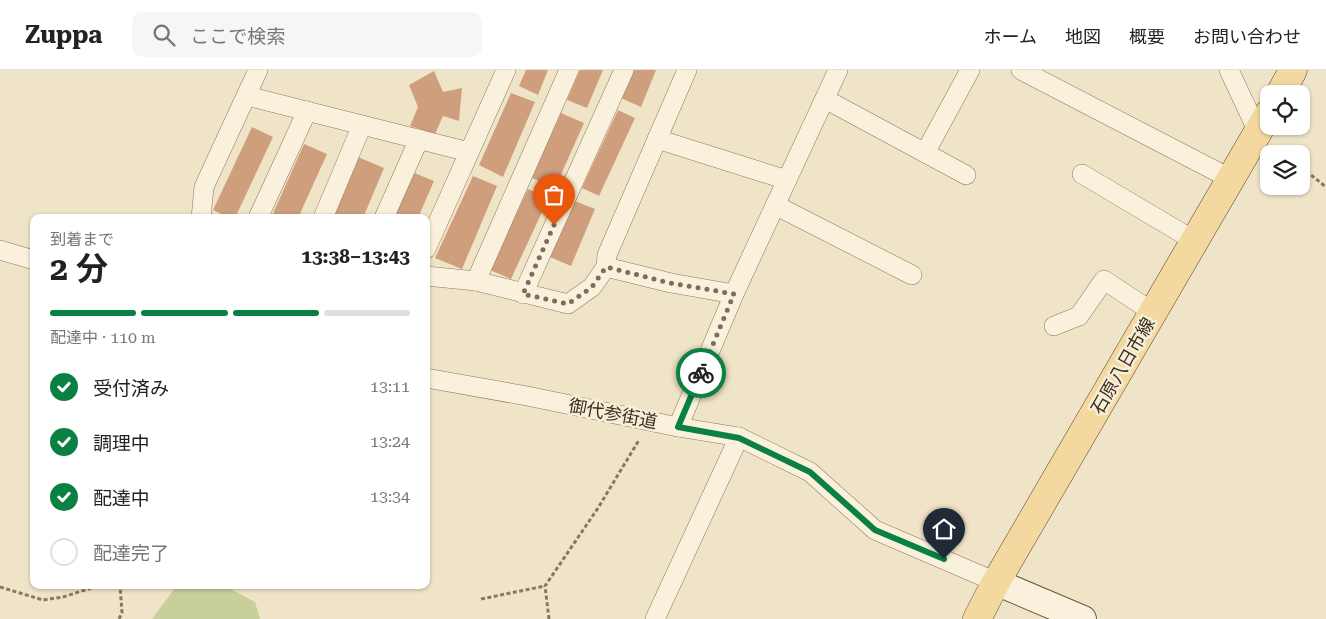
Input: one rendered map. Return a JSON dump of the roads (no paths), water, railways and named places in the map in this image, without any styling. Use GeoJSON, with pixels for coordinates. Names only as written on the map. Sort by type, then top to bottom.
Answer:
{"type":"FeatureCollection","features":[{"type":"Feature","properties":{"kind":"main road"},"geometry":{"type":"LineString","coordinates":[[1285,85],[1293,70]]}},
{"type":"Feature","properties":{"kind":"main road","name":"石原八日市線"},"geometry":{"type":"LineString","coordinates":[[977,619],[996,582],[1260,128]]}},
{"type":"Feature","properties":{"kind":"street"},"geometry":{"type":"LineString","coordinates":[[201,214],[204,188],[258,70]]}},
{"type":"Feature","properties":{"kind":"street"},"geometry":{"type":"LineString","coordinates":[[430,240],[506,70]]}},
{"type":"Feature","properties":{"kind":"street"},"geometry":{"type":"LineString","coordinates":[[476,282],[569,70]]}},
{"type":"Feature","properties":{"kind":"street"},"geometry":{"type":"LineString","coordinates":[[523,294],[624,70]]}},
{"type":"Feature","properties":{"kind":"street"},"geometry":{"type":"LineString","coordinates":[[430,276],[476,282],[568,304],[592,287],[606,267],[607,255],[688,70]]}},
{"type":"Feature","properties":{"kind":"street"},"geometry":{"type":"LineString","coordinates":[[678,427],[734,294],[838,70]]}},
{"type":"Feature","properties":{"kind":"street"},"geometry":{"type":"LineString","coordinates":[[925,153],[970,70]]}},
{"type":"Feature","properties":{"kind":"street"},"geometry":{"type":"LineString","coordinates":[[1022,70],[1231,179]]}},
{"type":"Feature","properties":{"kind":"street"},"geometry":{"type":"LineString","coordinates":[[1228,70],[1260,118]]}},
{"type":"Feature","properties":{"kind":"street"},"geometry":{"type":"LineString","coordinates":[[247,96],[469,152]]}},
{"type":"Feature","properties":{"kind":"street"},"geometry":{"type":"LineString","coordinates":[[825,99],[966,175]]}},
{"type":"Feature","properties":{"kind":"street"},"geometry":{"type":"LineString","coordinates":[[260,214],[307,111]]}},
{"type":"Feature","properties":{"kind":"street"},"geometry":{"type":"LineString","coordinates":[[325,214],[362,125]]}},
{"type":"Feature","properties":{"kind":"street"},"geometry":{"type":"LineString","coordinates":[[386,214],[419,139]]}},
{"type":"Feature","properties":{"kind":"street"},"geometry":{"type":"LineString","coordinates":[[657,140],[787,180]]}},
{"type":"Feature","properties":{"kind":"street"},"geometry":{"type":"LineString","coordinates":[[1082,174],[1195,241]]}},
{"type":"Feature","properties":{"kind":"street"},"geometry":{"type":"LineString","coordinates":[[775,206],[912,275]]}},
{"type":"Feature","properties":{"kind":"street"},"geometry":{"type":"LineString","coordinates":[[0,250],[30,259]]}},
{"type":"Feature","properties":{"kind":"street"},"geometry":{"type":"LineString","coordinates":[[606,267],[670,283],[734,294]]}},
{"type":"Feature","properties":{"kind":"street"},"geometry":{"type":"LineString","coordinates":[[1054,326],[1078,316],[1104,280],[1154,312]]}},
{"type":"Feature","properties":{"kind":"street","name":"御代参街道"},"geometry":{"type":"LineString","coordinates":[[430,379],[739,438],[810,472],[875,530],[1083,619]]}},
{"type":"Feature","properties":{"kind":"street"},"geometry":{"type":"LineString","coordinates":[[655,619],[739,438]]}}]}
